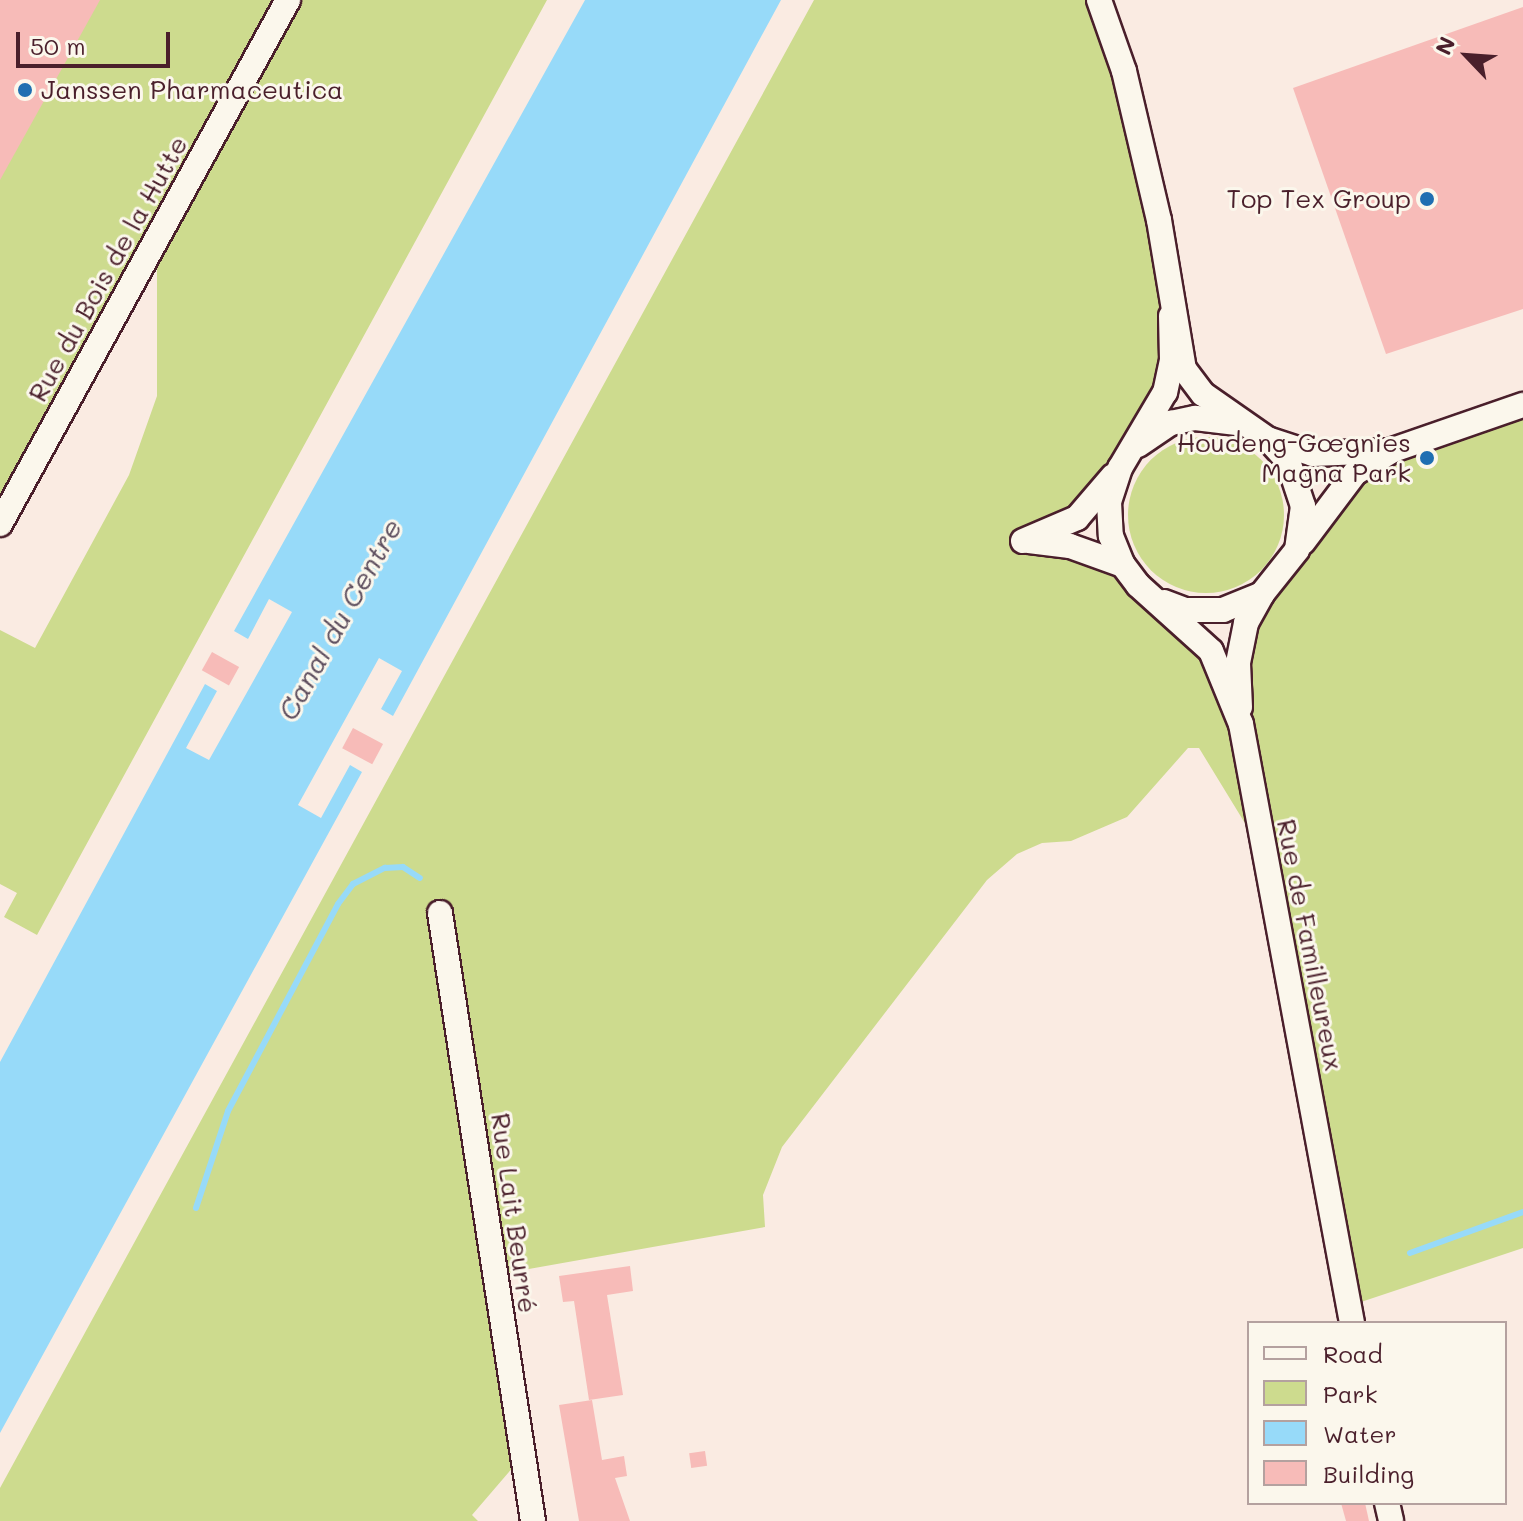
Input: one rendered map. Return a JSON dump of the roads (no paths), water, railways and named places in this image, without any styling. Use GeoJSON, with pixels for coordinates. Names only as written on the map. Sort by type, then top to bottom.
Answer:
{"type":"FeatureCollection","features":[{"type":"Feature","properties":{"kind":"street","name":"Rue du Bois de la Hutte"},"geometry":{"type":"LineString","coordinates":[[0,524],[288,0]]}},
{"type":"Feature","properties":{"kind":"street","name":"Rue de Familleureux"},"geometry":{"type":"LineString","coordinates":[[1099,0],[1124,71],[1159,220],[1171,316],[1172,360],[1165,392],[1127,459],[1109,502],[1111,536],[1123,565],[1211,651],[1241,724],[1352,1321]]}},
{"type":"Feature","properties":{"kind":"street","name":"Rue de Familleureux"},"geometry":{"type":"LineString","coordinates":[[1162,601],[1185,610],[1223,610],[1262,594],[1297,550],[1303,506],[1299,486],[1288,461],[1269,440],[1203,394],[1184,369],[1171,316]]}},
{"type":"Feature","properties":{"kind":"street"},"geometry":{"type":"LineString","coordinates":[[1297,550],[1355,473],[1393,450],[1523,405]]}},
{"type":"Feature","properties":{"kind":"street","name":"Rue de Familleureux"},"geometry":{"type":"LineString","coordinates":[[1127,459],[1171,423],[1195,418],[1248,426]]}},
{"type":"Feature","properties":{"kind":"street"},"geometry":{"type":"LineString","coordinates":[[1269,440],[1313,454],[1393,450]]}},
{"type":"Feature","properties":{"kind":"street"},"geometry":{"type":"LineString","coordinates":[[1123,565],[1082,549],[1023,541],[1077,518],[1127,459]]}},
{"type":"Feature","properties":{"kind":"street"},"geometry":{"type":"LineString","coordinates":[[1241,724],[1238,663],[1246,623],[1262,594]]}},
{"type":"Feature","properties":{"kind":"street","name":"Rue Lait Beurré"},"geometry":{"type":"LineString","coordinates":[[440,913],[530,1520]]}},
{"type":"Feature","properties":{"kind":"water","name":"Canal du Centre"},"geometry":{"type":"Polygon","coordinates":[[[585,0],[781,0],[393,716],[381,709],[402,671],[379,658],[298,805],[321,818],[350,765],[362,772],[0,1433],[0,1062],[205,684],[217,691],[186,748],[209,760],[292,612],[269,599],[248,639],[234,631],[585,0]]]}},
{"type":"Feature","properties":{"kind":"waterway"},"geometry":{"type":"LineString","coordinates":[[196,1208],[228,1111],[338,904],[353,884],[385,868],[403,867],[420,878]]}},
{"type":"Feature","properties":{"kind":"waterway"},"geometry":{"type":"LineString","coordinates":[[1410,1253],[1523,1212]]}},
{"type":"Feature","properties":{"kind":"place","name":"Janssen Pharmaceutica"},"geometry":{"type":"Point","coordinates":[25,90]}},
{"type":"Feature","properties":{"kind":"place","name":"Top Tex Group"},"geometry":{"type":"Point","coordinates":[1427,199]}},
{"type":"Feature","properties":{"kind":"place","name":"Houdeng-Gœgnies Magna Park"},"geometry":{"type":"Point","coordinates":[1427,458]}}]}
